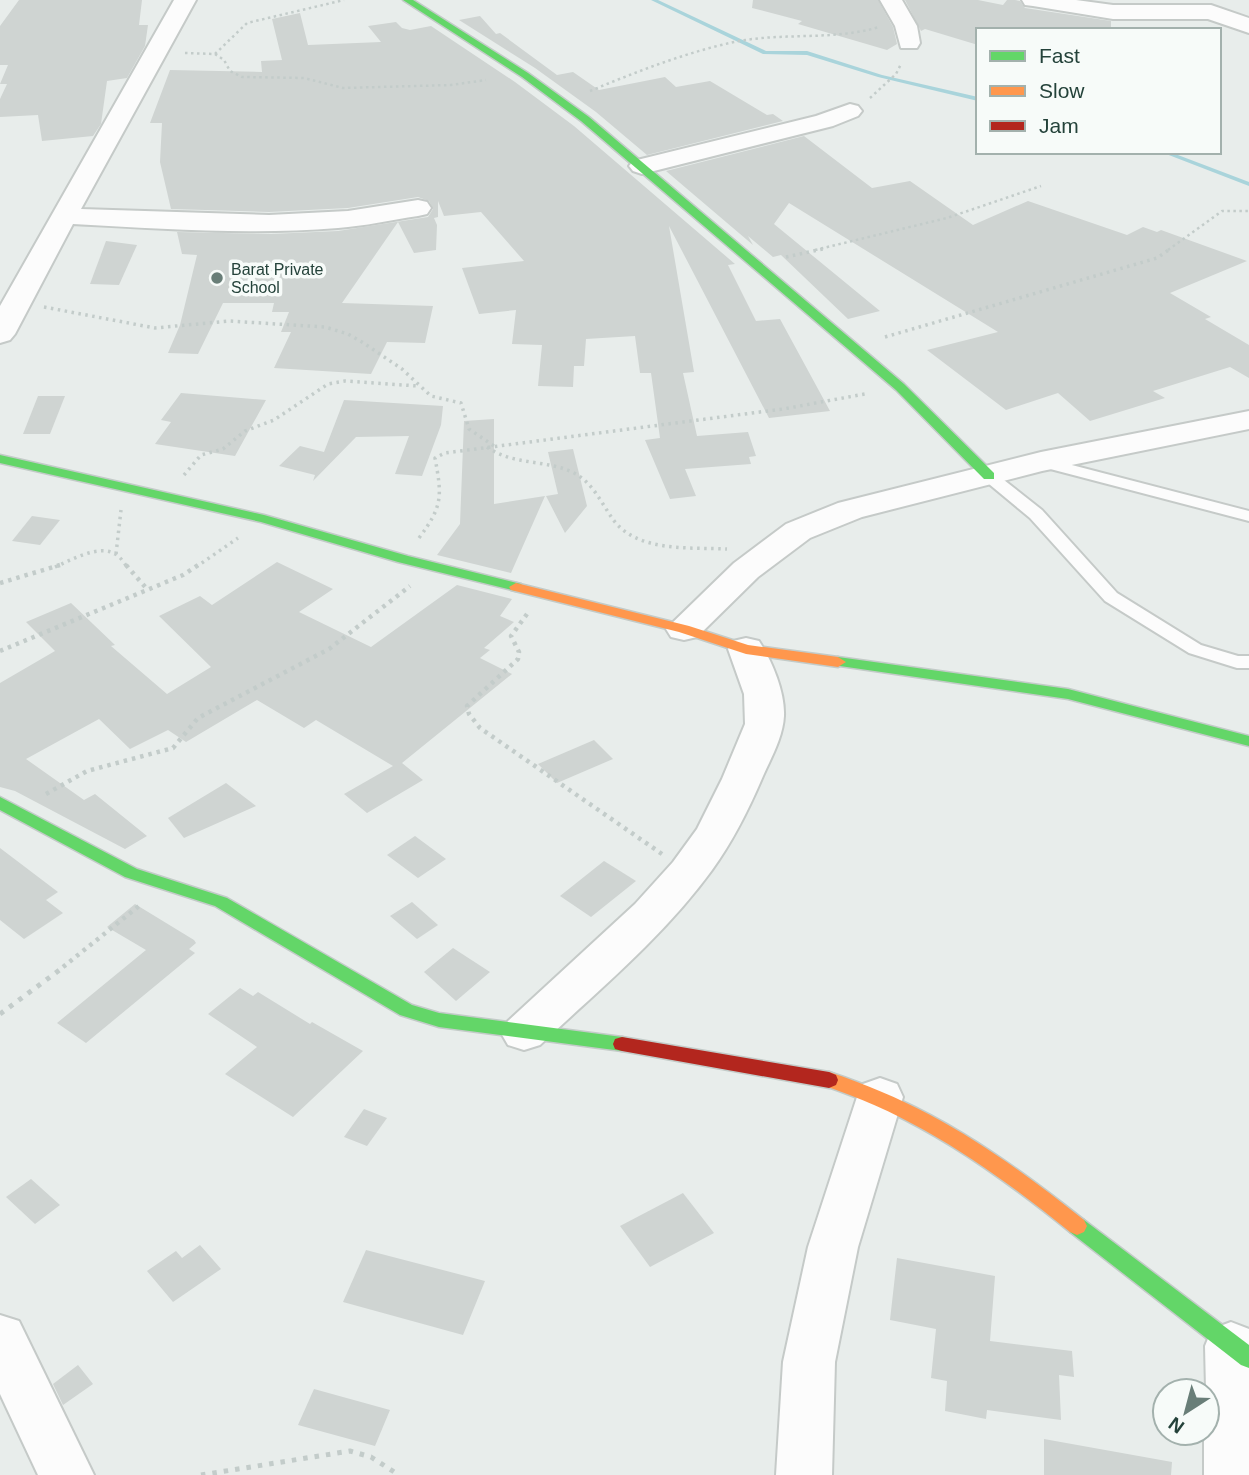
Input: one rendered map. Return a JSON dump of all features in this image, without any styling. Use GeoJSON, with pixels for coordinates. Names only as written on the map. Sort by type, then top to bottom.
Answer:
{"type":"FeatureCollection","features":[{"type":"Feature","properties":{"kind":"street"},"geometry":{"type":"LineString","coordinates":[[0,334],[63,216],[159,52],[185,0]]}},
{"type":"Feature","properties":{"kind":"street"},"geometry":{"type":"LineString","coordinates":[[407,0],[525,75],[642,166],[900,387],[989,476]]}},
{"type":"Feature","properties":{"kind":"street"},"geometry":{"type":"LineString","coordinates":[[1041,1],[1113,12],[1211,12],[1249,26]]}},
{"type":"Feature","properties":{"kind":"street"},"geometry":{"type":"LineString","coordinates":[[897,9],[910,36],[909,43]]}},
{"type":"Feature","properties":{"kind":"street"},"geometry":{"type":"LineString","coordinates":[[642,166],[824,121],[850,111]]}},
{"type":"Feature","properties":{"kind":"street"},"geometry":{"type":"LineString","coordinates":[[63,216],[208,222],[307,222],[340,220],[418,208]]}},
{"type":"Feature","properties":{"kind":"street"},"geometry":{"type":"LineString","coordinates":[[684,629],[746,570],[798,531],[849,510],[1041,462],[1249,420]]}},
{"type":"Feature","properties":{"kind":"street"},"geometry":{"type":"LineString","coordinates":[[0,459],[264,519],[403,559],[684,629],[746,649],[1068,694],[1249,741]]}},
{"type":"Feature","properties":{"kind":"street"},"geometry":{"type":"LineString","coordinates":[[524,1033],[626,938],[688,872],[707,846],[737,790],[763,728],[765,710],[762,692],[746,649]]}},
{"type":"Feature","properties":{"kind":"street"},"geometry":{"type":"LineString","coordinates":[[0,803],[103,860],[164,886],[221,902],[406,1010],[439,1020],[676,1051],[798,1072],[880,1097],[977,1154],[1074,1223],[1240,1352],[1232,1475]]}},
{"type":"Feature","properties":{"kind":"street"},"geometry":{"type":"LineString","coordinates":[[804,1475],[809,1362],[832,1247],[880,1097]]}},
{"type":"Feature","properties":{"kind":"street"},"geometry":{"type":"LineString","coordinates":[[0,1338],[66,1475]]}},
{"type":"Feature","properties":{"kind":"lane"},"geometry":{"type":"LineString","coordinates":[[1041,462],[1249,516]]}},
{"type":"Feature","properties":{"kind":"lane"},"geometry":{"type":"LineString","coordinates":[[989,476],[1036,514],[1111,597],[1195,649],[1237,662],[1249,662]]}},
{"type":"Feature","properties":{"kind":"path"},"geometry":{"type":"LineString","coordinates":[[215,54],[247,23],[344,0]]}},
{"type":"Feature","properties":{"kind":"path"},"geometry":{"type":"LineString","coordinates":[[564,104],[615,78],[734,43],[787,35],[859,33],[897,9]]}},
{"type":"Feature","properties":{"kind":"path"},"geometry":{"type":"LineString","coordinates":[[850,111],[873,96],[896,74],[909,43]]}},
{"type":"Feature","properties":{"kind":"path"},"geometry":{"type":"LineString","coordinates":[[159,52],[215,54],[224,60],[230,71],[242,77],[304,78],[344,88],[451,85],[525,75]]}},
{"type":"Feature","properties":{"kind":"path"},"geometry":{"type":"LineString","coordinates":[[755,264],[899,232],[1012,198],[1041,186]]}},
{"type":"Feature","properties":{"kind":"path"},"geometry":{"type":"LineString","coordinates":[[851,347],[1157,258],[1222,211],[1249,211]]}},
{"type":"Feature","properties":{"kind":"path"},"geometry":{"type":"LineString","coordinates":[[16,302],[155,328],[229,321],[325,327],[348,334],[362,342],[402,369],[434,398],[461,403],[465,408],[466,424],[471,434],[495,446]]}},
{"type":"Feature","properties":{"kind":"path"},"geometry":{"type":"LineString","coordinates":[[116,554],[120,510],[142,492],[180,478],[201,455],[223,449],[245,431],[274,420],[328,384],[345,381],[419,386]]}},
{"type":"Feature","properties":{"kind":"path"},"geometry":{"type":"LineString","coordinates":[[403,559],[441,508],[442,497],[435,457],[451,451],[783,409],[900,387]]}},
{"type":"Feature","properties":{"kind":"path"},"geometry":{"type":"LineString","coordinates":[[487,447],[492,452],[515,460],[570,471],[587,479],[619,528],[639,540],[657,544],[770,552]]}},
{"type":"Feature","properties":{"kind":"path"},"geometry":{"type":"LineString","coordinates":[[0,650],[189,572],[264,519]]}},
{"type":"Feature","properties":{"kind":"path"},"geometry":{"type":"LineString","coordinates":[[0,583],[44,571],[97,551],[116,554],[147,589]]}},
{"type":"Feature","properties":{"kind":"path"},"geometry":{"type":"LineString","coordinates":[[16,811],[88,771],[173,748],[198,718],[329,649],[436,567]]}},
{"type":"Feature","properties":{"kind":"path"},"geometry":{"type":"LineString","coordinates":[[542,594],[511,636],[520,652],[517,659],[467,706],[469,714],[480,727],[688,872]]}},
{"type":"Feature","properties":{"kind":"path"},"geometry":{"type":"LineString","coordinates":[[0,1014],[32,992],[164,886]]}},
{"type":"Feature","properties":{"kind":"path"},"geometry":{"type":"LineString","coordinates":[[201,1475],[350,1451],[371,1457],[399,1475]]}},
{"type":"Feature","properties":{"kind":"building"},"geometry":{"type":"Polygon","coordinates":[[[19,0],[142,0],[139,25],[148,25],[145,46],[127,78],[107,81],[101,124],[93,136],[42,141],[38,115],[0,117],[0,99],[7,84],[0,84],[8,65],[0,65],[0,26],[19,0]]]}},
{"type":"Feature","properties":{"kind":"building"},"geometry":{"type":"Polygon","coordinates":[[[753,0],[878,0],[893,27],[897,44],[887,50],[798,24],[802,21],[752,8],[753,0]]]}},
{"type":"Feature","properties":{"kind":"building"},"geometry":{"type":"Polygon","coordinates":[[[905,0],[978,0],[1003,5],[1007,0],[1015,0],[1020,1],[1025,8],[1111,21],[1111,28],[976,28],[976,44],[925,29],[921,31],[905,0]]]}},
{"type":"Feature","properties":{"kind":"building"},"geometry":{"type":"Polygon","coordinates":[[[300,13],[308,45],[381,42],[368,26],[396,22],[402,28],[410,30],[431,26],[515,82],[574,126],[735,264],[728,265],[756,321],[780,319],[830,411],[769,418],[669,226],[694,372],[683,373],[697,436],[748,432],[756,456],[749,457],[751,464],[685,469],[696,496],[670,499],[645,440],[660,438],[651,373],[640,373],[635,336],[586,339],[584,366],[574,366],[573,387],[538,386],[542,345],[512,344],[516,310],[479,314],[462,268],[524,261],[481,212],[444,216],[438,201],[438,217],[434,218],[437,225],[436,250],[414,253],[398,222],[342,303],[433,306],[425,343],[387,342],[371,374],[274,368],[291,332],[281,332],[289,312],[272,312],[274,303],[223,303],[198,354],[168,353],[180,325],[197,255],[182,254],[177,232],[271,234],[338,231],[428,217],[433,209],[429,201],[418,197],[348,208],[269,212],[171,209],[160,162],[162,123],[150,123],[170,70],[262,72],[261,61],[282,60],[272,19],[300,13]]]}},
{"type":"Feature","properties":{"kind":"building"},"geometry":{"type":"Polygon","coordinates":[[[480,16],[496,34],[500,33],[557,75],[573,72],[599,90],[665,77],[676,87],[710,81],[767,115],[773,114],[783,121],[647,155],[596,112],[535,68],[459,20],[480,16]]]}},
{"type":"Feature","properties":{"kind":"building"},"geometry":{"type":"Polygon","coordinates":[[[804,136],[872,188],[910,181],[973,225],[1028,201],[1127,235],[1143,227],[1157,232],[1161,230],[1247,261],[1170,293],[1211,317],[1205,319],[1249,345],[1249,378],[1230,367],[1153,391],[1165,398],[1090,421],[1058,393],[1006,410],[927,350],[998,332],[789,203],[774,224],[880,311],[848,319],[781,255],[773,257],[748,236],[753,245],[666,171],[804,136]]]}},
{"type":"Feature","properties":{"kind":"building"},"geometry":{"type":"Polygon","coordinates":[[[106,241],[137,245],[119,285],[90,284],[106,241]]]}},
{"type":"Feature","properties":{"kind":"building"},"geometry":{"type":"Polygon","coordinates":[[[181,393],[266,400],[235,456],[155,444],[171,422],[161,420],[181,393]]]}},
{"type":"Feature","properties":{"kind":"building"},"geometry":{"type":"Polygon","coordinates":[[[38,396],[65,396],[50,434],[23,434],[38,396]]]}},
{"type":"Feature","properties":{"kind":"building"},"geometry":{"type":"Polygon","coordinates":[[[344,400],[443,406],[441,425],[422,476],[395,474],[409,436],[356,437],[313,481],[315,475],[279,466],[300,446],[324,452],[344,400]]]}},
{"type":"Feature","properties":{"kind":"building"},"geometry":{"type":"Polygon","coordinates":[[[494,419],[494,504],[545,496],[511,573],[437,555],[460,524],[464,421],[494,419]]]}},
{"type":"Feature","properties":{"kind":"building"},"geometry":{"type":"Polygon","coordinates":[[[573,449],[587,506],[565,533],[546,496],[558,494],[548,452],[573,449]]]}},
{"type":"Feature","properties":{"kind":"building"},"geometry":{"type":"Polygon","coordinates":[[[32,516],[60,520],[40,545],[12,541],[32,516]]]}},
{"type":"Feature","properties":{"kind":"building"},"geometry":{"type":"Polygon","coordinates":[[[277,562],[333,589],[299,612],[371,647],[457,585],[512,599],[500,616],[514,622],[484,648],[490,650],[480,658],[512,674],[402,763],[423,780],[367,813],[344,794],[393,766],[316,720],[304,728],[257,700],[186,742],[168,730],[130,749],[99,719],[26,759],[84,800],[95,794],[147,836],[125,849],[15,791],[0,787],[0,683],[55,651],[26,622],[71,603],[115,645],[111,646],[167,694],[211,667],[159,616],[200,596],[212,605],[277,562]]]}},
{"type":"Feature","properties":{"kind":"building"},"geometry":{"type":"Polygon","coordinates":[[[594,740],[613,759],[557,783],[538,764],[594,740]]]}},
{"type":"Feature","properties":{"kind":"building"},"geometry":{"type":"Polygon","coordinates":[[[226,783],[256,806],[184,838],[168,818],[226,783]]]}},
{"type":"Feature","properties":{"kind":"building"},"geometry":{"type":"Polygon","coordinates":[[[415,836],[446,859],[418,878],[387,855],[415,836]]]}},
{"type":"Feature","properties":{"kind":"building"},"geometry":{"type":"Polygon","coordinates":[[[0,848],[58,892],[46,900],[63,913],[24,939],[0,920],[0,848]]]}},
{"type":"Feature","properties":{"kind":"building"},"geometry":{"type":"Polygon","coordinates":[[[604,861],[636,881],[591,917],[560,896],[604,861]]]}},
{"type":"Feature","properties":{"kind":"building"},"geometry":{"type":"Polygon","coordinates":[[[412,902],[438,925],[417,939],[390,916],[412,902]]]}},
{"type":"Feature","properties":{"kind":"building"},"geometry":{"type":"Polygon","coordinates":[[[135,904],[194,940],[196,943],[189,949],[195,953],[86,1043],[57,1023],[146,950],[107,927],[135,904]]]}},
{"type":"Feature","properties":{"kind":"building"},"geometry":{"type":"Polygon","coordinates":[[[453,948],[490,972],[456,1001],[424,972],[453,948]]]}},
{"type":"Feature","properties":{"kind":"building"},"geometry":{"type":"Polygon","coordinates":[[[240,988],[253,996],[258,992],[310,1024],[312,1022],[363,1051],[293,1117],[225,1074],[257,1047],[208,1014],[240,988]]]}},
{"type":"Feature","properties":{"kind":"building"},"geometry":{"type":"Polygon","coordinates":[[[364,1109],[387,1118],[367,1146],[344,1137],[364,1109]]]}},
{"type":"Feature","properties":{"kind":"building"},"geometry":{"type":"Polygon","coordinates":[[[31,1179],[60,1205],[35,1224],[6,1197],[31,1179]]]}},
{"type":"Feature","properties":{"kind":"building"},"geometry":{"type":"Polygon","coordinates":[[[683,1193],[714,1233],[650,1267],[620,1226],[683,1193]]]}},
{"type":"Feature","properties":{"kind":"building"},"geometry":{"type":"Polygon","coordinates":[[[200,1245],[221,1269],[173,1302],[147,1271],[176,1251],[182,1258],[200,1245]]]}},
{"type":"Feature","properties":{"kind":"building"},"geometry":{"type":"Polygon","coordinates":[[[366,1250],[485,1281],[463,1335],[343,1302],[366,1250]]]}},
{"type":"Feature","properties":{"kind":"building"},"geometry":{"type":"Polygon","coordinates":[[[897,1258],[995,1276],[990,1341],[1072,1351],[1074,1377],[1059,1375],[1061,1420],[987,1410],[986,1419],[945,1411],[947,1381],[931,1378],[936,1329],[890,1320],[897,1258]]]}},
{"type":"Feature","properties":{"kind":"building"},"geometry":{"type":"Polygon","coordinates":[[[78,1365],[93,1384],[63,1405],[53,1384],[78,1365]]]}},
{"type":"Feature","properties":{"kind":"building"},"geometry":{"type":"Polygon","coordinates":[[[314,1389],[390,1410],[375,1446],[298,1425],[314,1389]]]}},
{"type":"Feature","properties":{"kind":"building"},"geometry":{"type":"Polygon","coordinates":[[[1044,1439],[1172,1462],[1171,1475],[1044,1475],[1044,1439]]]}},
{"type":"Feature","properties":{"kind":"waterway"},"geometry":{"type":"LineString","coordinates":[[654,0],[765,53],[807,53],[880,76],[976,99]]}},
{"type":"Feature","properties":{"kind":"waterway"},"geometry":{"type":"LineString","coordinates":[[1169,154],[1249,184]]}},
{"type":"Feature","properties":{"kind":"traffic: fast"},"geometry":{"type":"LineString","coordinates":[[407,0],[525,75],[585,119],[900,387],[989,476]]}},
{"type":"Feature","properties":{"kind":"traffic: fast"},"geometry":{"type":"LineString","coordinates":[[0,459],[264,519],[403,559],[516,587]]}},
{"type":"Feature","properties":{"kind":"traffic: fast"},"geometry":{"type":"LineString","coordinates":[[838,662],[1068,694],[1249,741]]}},
{"type":"Feature","properties":{"kind":"traffic: fast"},"geometry":{"type":"LineString","coordinates":[[0,803],[131,873],[221,902],[406,1010],[439,1020],[622,1044]]}},
{"type":"Feature","properties":{"kind":"traffic: fast"},"geometry":{"type":"LineString","coordinates":[[1077,1226],[1249,1358]]}},
{"type":"Feature","properties":{"kind":"traffic: slow"},"geometry":{"type":"LineString","coordinates":[[516,587],[684,629],[746,649],[838,662]]}},
{"type":"Feature","properties":{"kind":"traffic: slow"},"geometry":{"type":"LineString","coordinates":[[829,1080],[897,1105],[960,1140],[1021,1182],[1077,1226]]}},
{"type":"Feature","properties":{"kind":"traffic: jam"},"geometry":{"type":"LineString","coordinates":[[622,1044],[829,1080]]}},
{"type":"Feature","properties":{"kind":"place","name":"Barat Private School"},"geometry":{"type":"Point","coordinates":[217,278]}}]}
